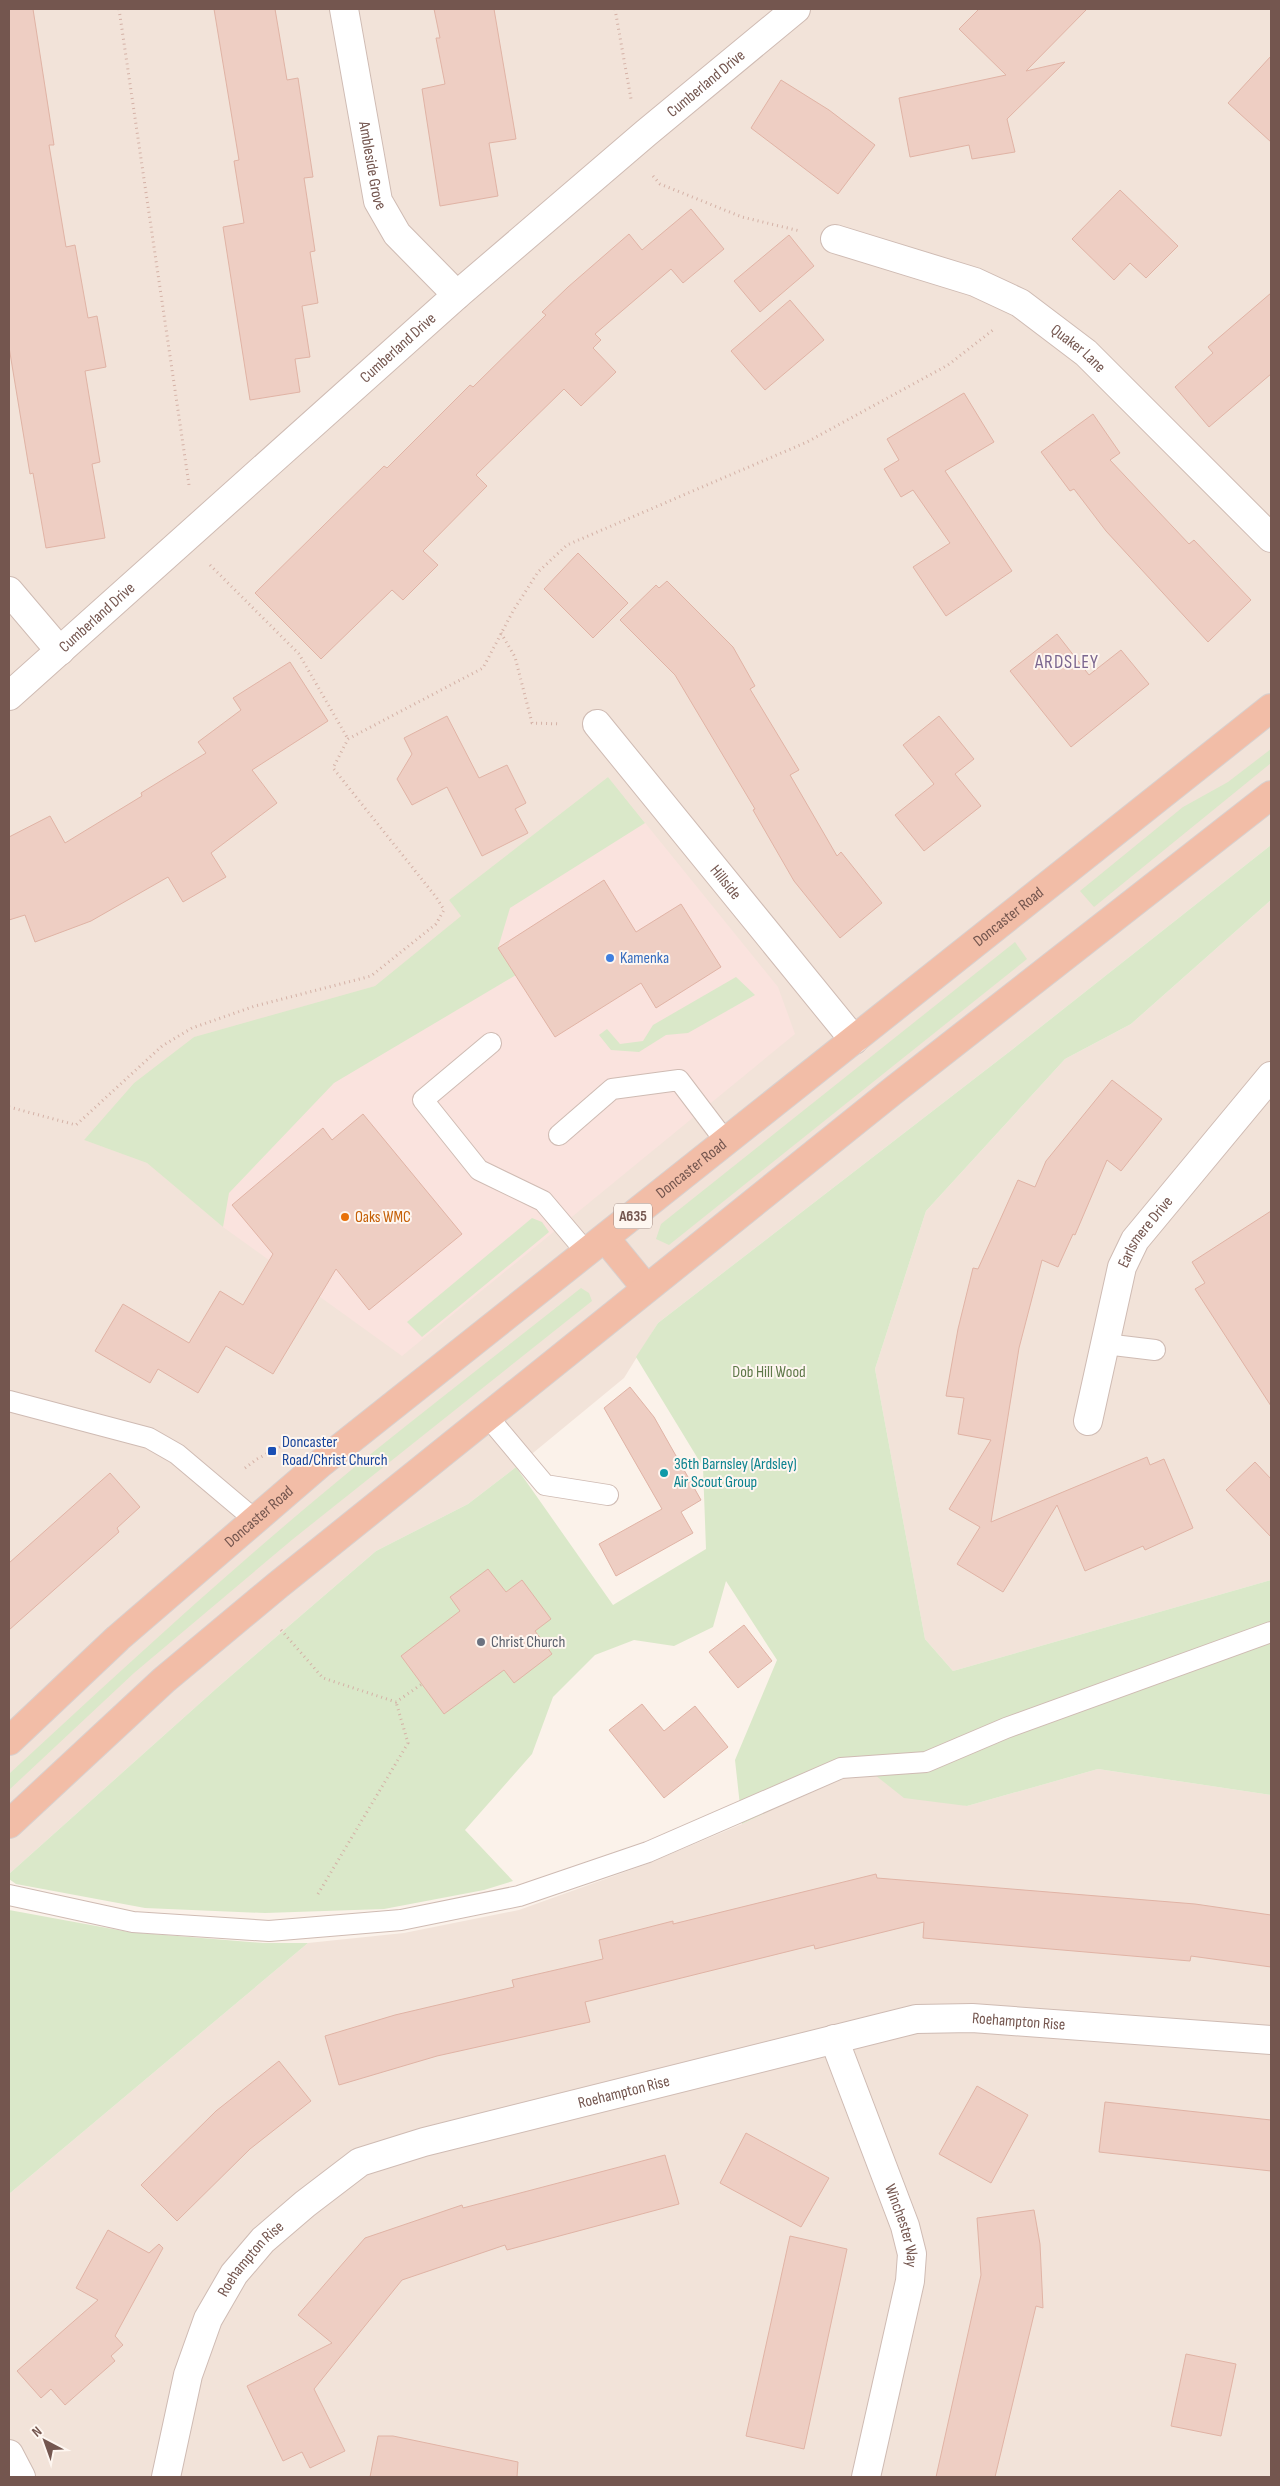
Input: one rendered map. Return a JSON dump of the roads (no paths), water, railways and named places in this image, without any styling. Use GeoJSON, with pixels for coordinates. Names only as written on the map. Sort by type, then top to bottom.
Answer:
{"type":"FeatureCollection","features":[{"type":"Feature","properties":{"kind":"highway","name":"Doncaster Road"},"geometry":{"type":"LineString","coordinates":[[9,1741],[118,1638],[321,1463],[1271,708]]}},
{"type":"Feature","properties":{"kind":"highway"},"geometry":{"type":"LineString","coordinates":[[9,1824],[164,1680],[278,1585],[901,1084],[1271,795]]}},
{"type":"Feature","properties":{"kind":"highway"},"geometry":{"type":"LineString","coordinates":[[596,1246],[646,1288]]}},
{"type":"Feature","properties":{"kind":"street","name":"Ambleside Grove"},"geometry":{"type":"LineString","coordinates":[[344,9],[378,201],[397,234],[457,295]]}},
{"type":"Feature","properties":{"kind":"street","name":"Cumberland Drive"},"geometry":{"type":"LineString","coordinates":[[9,696],[457,295],[796,9]]}},
{"type":"Feature","properties":{"kind":"street","name":"Quaker Lane"},"geometry":{"type":"LineString","coordinates":[[835,239],[975,282],[1020,303],[1092,358],[1271,538]]}},
{"type":"Feature","properties":{"kind":"street"},"geometry":{"type":"LineString","coordinates":[[9,591],[60,651]]}},
{"type":"Feature","properties":{"kind":"street","name":"Hillside"},"geometry":{"type":"LineString","coordinates":[[597,724],[854,1040]]}},
{"type":"Feature","properties":{"kind":"street","name":"Earlsmere Drive"},"geometry":{"type":"LineString","coordinates":[[1088,1421],[1122,1267],[1135,1240],[1270,1080]]}},
{"type":"Feature","properties":{"kind":"street","name":"Roehampton Rise"},"geometry":{"type":"LineString","coordinates":[[166,2477],[188,2375],[208,2319],[234,2274],[263,2240],[304,2204],[360,2162],[424,2142],[916,2019],[972,2018],[1271,2040]]}},
{"type":"Feature","properties":{"kind":"street","name":"Winchester Way"},"geometry":{"type":"LineString","coordinates":[[834,2039],[905,2226],[912,2254],[910,2281],[866,2477]]}},
{"type":"Feature","properties":{"kind":"street"},"geometry":{"type":"LineString","coordinates":[[9,2454],[21,2477]]}},
{"type":"Feature","properties":{"kind":"lane"},"geometry":{"type":"LineString","coordinates":[[491,1043],[424,1100],[479,1170],[543,1201],[596,1246]]}},
{"type":"Feature","properties":{"kind":"lane"},"geometry":{"type":"LineString","coordinates":[[560,1135],[612,1089],[678,1080],[726,1142]]}},
{"type":"Feature","properties":{"kind":"lane"},"geometry":{"type":"LineString","coordinates":[[1105,1344],[1155,1350]]}},
{"type":"Feature","properties":{"kind":"lane"},"geometry":{"type":"LineString","coordinates":[[9,1401],[149,1438],[178,1454],[254,1519]]}},
{"type":"Feature","properties":{"kind":"lane"},"geometry":{"type":"LineString","coordinates":[[488,1417],[545,1485],[608,1495]]}},
{"type":"Feature","properties":{"kind":"lane"},"geometry":{"type":"LineString","coordinates":[[9,1895],[133,1922],[269,1930],[402,1920],[519,1896],[648,1852],[841,1768],[926,1762],[1006,1728],[1271,1632]]}},
{"type":"Feature","properties":{"kind":"place","name":"Kamenka"},"geometry":{"type":"Point","coordinates":[610,958]}},
{"type":"Feature","properties":{"kind":"place","name":"Oaks WMC"},"geometry":{"type":"Point","coordinates":[345,1217]}},
{"type":"Feature","properties":{"kind":"place","name":"Doncaster Road/Christ Church"},"geometry":{"type":"Point","coordinates":[272,1451]}},
{"type":"Feature","properties":{"kind":"place","name":"36th Barnsley (Ardsley) Air Scout Group"},"geometry":{"type":"Point","coordinates":[664,1473]}},
{"type":"Feature","properties":{"kind":"place","name":"Christ Church"},"geometry":{"type":"Point","coordinates":[481,1642]}},
{"type":"Feature","properties":{"kind":"district","name":"ARDSLEY"},"geometry":{"type":"Point","coordinates":[1067,662]}},
{"type":"Feature","properties":{"kind":"park label","name":"Dob Hill Wood"},"geometry":{"type":"Point","coordinates":[769,1372]}}]}
